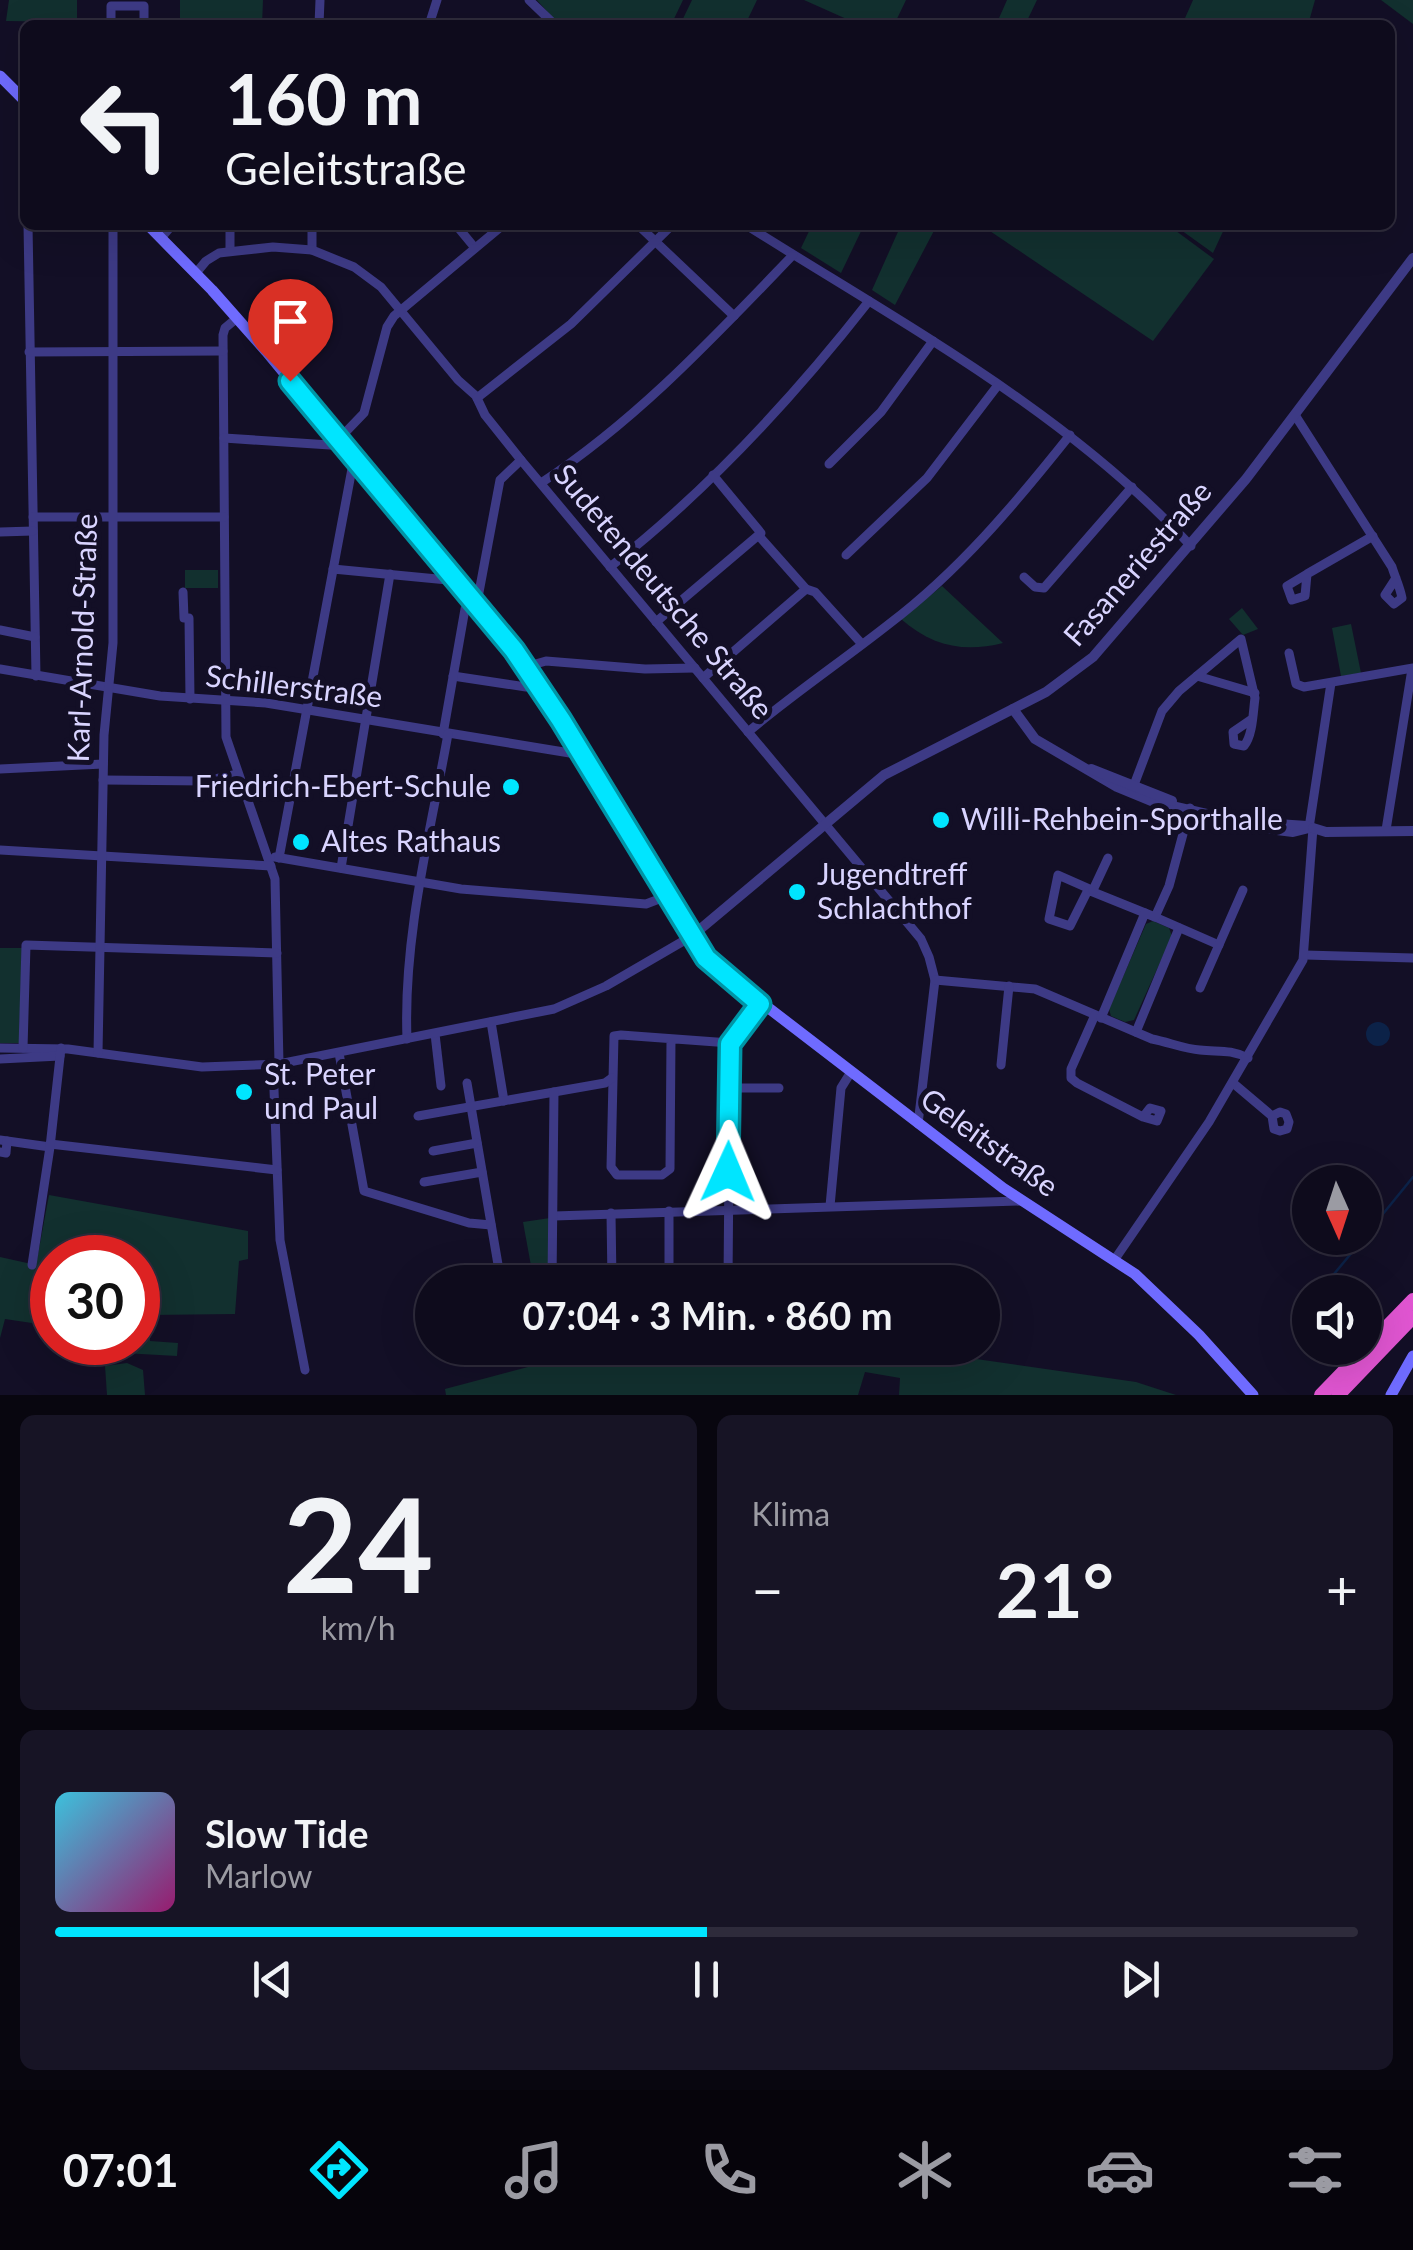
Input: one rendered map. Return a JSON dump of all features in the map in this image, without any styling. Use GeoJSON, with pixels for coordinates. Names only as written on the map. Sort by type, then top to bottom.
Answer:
{"type":"FeatureCollection","features":[{"type":"Feature","properties":{"kind":"highway"},"geometry":{"type":"LineString","coordinates":[[1328,1393],[1413,1300]]}},
{"type":"Feature","properties":{"kind":"highway"},"geometry":{"type":"LineString","coordinates":[[1328,1393],[1413,1317]]}},
{"type":"Feature","properties":{"kind":"main road"},"geometry":{"type":"LineString","coordinates":[[0,76],[20,96]]}},
{"type":"Feature","properties":{"kind":"main road","name":"Geleitstraße"},"geometry":{"type":"LineString","coordinates":[[153,230],[237,318],[526,667],[714,967],[1021,1201],[1114,1259],[1170,1306],[1253,1395]]}},
{"type":"Feature","properties":{"kind":"main road"},"geometry":{"type":"LineString","coordinates":[[1391,1395],[1413,1356]]}},
{"type":"Feature","properties":{"kind":"street"},"geometry":{"type":"LineString","coordinates":[[530,0],[550,20]]}},
{"type":"Feature","properties":{"kind":"street"},"geometry":{"type":"LineString","coordinates":[[111,20],[111,6],[144,6],[144,20]]}},
{"type":"Feature","properties":{"kind":"street"},"geometry":{"type":"LineString","coordinates":[[28,230],[36,676]]}},
{"type":"Feature","properties":{"kind":"street","name":"Karl-Arnold-Straße"},"geometry":{"type":"LineString","coordinates":[[98,1053],[103,780],[112,643],[113,230]]}},
{"type":"Feature","properties":{"kind":"street"},"geometry":{"type":"LineString","coordinates":[[161,238],[168,230]]}},
{"type":"Feature","properties":{"kind":"street"},"geometry":{"type":"LineString","coordinates":[[230,230],[230,251]]}},
{"type":"Feature","properties":{"kind":"street"},"geometry":{"type":"LineString","coordinates":[[312,230],[312,250]]}},
{"type":"Feature","properties":{"kind":"street"},"geometry":{"type":"LineString","coordinates":[[460,230],[475,248]]}},
{"type":"Feature","properties":{"kind":"street"},"geometry":{"type":"LineString","coordinates":[[224,438],[342,443],[362,418],[390,322],[404,314],[497,230]]}},
{"type":"Feature","properties":{"kind":"street"},"geometry":{"type":"LineString","coordinates":[[643,230],[734,316]]}},
{"type":"Feature","properties":{"kind":"street"},"geometry":{"type":"LineString","coordinates":[[477,398],[571,324],[667,230]]}},
{"type":"Feature","properties":{"kind":"street"},"geometry":{"type":"LineString","coordinates":[[754,230],[934,341],[1070,435],[1132,487],[1192,546]]}},
{"type":"Feature","properties":{"kind":"street","name":"Sudetendeutsche Straße"},"geometry":{"type":"LineString","coordinates":[[196,273],[212,256],[274,247],[312,250],[361,271],[477,398],[485,416],[521,460],[921,939],[930,956],[934,980],[918,1124]]}},
{"type":"Feature","properties":{"kind":"street"},"geometry":{"type":"LineString","coordinates":[[541,483],[650,400],[794,255]]}},
{"type":"Feature","properties":{"kind":"street","name":"Fasaneriestraße"},"geometry":{"type":"LineString","coordinates":[[692,936],[895,768],[1055,686],[1094,658],[1192,546],[1413,258]]}},
{"type":"Feature","properties":{"kind":"street"},"geometry":{"type":"LineString","coordinates":[[610,567],[713,475],[806,378],[869,301]]}},
{"type":"Feature","properties":{"kind":"street"},"geometry":{"type":"LineString","coordinates":[[237,318],[224,331],[223,351],[227,745],[272,860],[275,884],[277,1170],[282,1250],[305,1370]]}},
{"type":"Feature","properties":{"kind":"street"},"geometry":{"type":"LineString","coordinates":[[829,464],[881,412],[934,341]]}},
{"type":"Feature","properties":{"kind":"street"},"geometry":{"type":"LineString","coordinates":[[29,352],[223,351]]}},
{"type":"Feature","properties":{"kind":"street"},"geometry":{"type":"LineString","coordinates":[[846,556],[927,478],[998,384]]}},
{"type":"Feature","properties":{"kind":"street"},"geometry":{"type":"LineString","coordinates":[[1295,415],[1396,578]]}},
{"type":"Feature","properties":{"kind":"street"},"geometry":{"type":"LineString","coordinates":[[748,732],[910,607],[983,538],[1070,435]]}},
{"type":"Feature","properties":{"kind":"street"},"geometry":{"type":"LineString","coordinates":[[272,860],[307,710],[354,458]]}},
{"type":"Feature","properties":{"kind":"street"},"geometry":{"type":"LineString","coordinates":[[407,1039],[407,993],[421,883],[464,608],[474,600],[500,480],[521,460]]}},
{"type":"Feature","properties":{"kind":"street"},"geometry":{"type":"LineString","coordinates":[[713,475],[806,590],[815,592],[861,643]]}},
{"type":"Feature","properties":{"kind":"street"},"geometry":{"type":"LineString","coordinates":[[1024,576],[1035,587],[1044,588],[1132,487]]}},
{"type":"Feature","properties":{"kind":"street"},"geometry":{"type":"LineString","coordinates":[[33,517],[224,517]]}},
{"type":"Feature","properties":{"kind":"street"},"geometry":{"type":"LineString","coordinates":[[0,532],[33,531]]}},
{"type":"Feature","properties":{"kind":"street"},"geometry":{"type":"LineString","coordinates":[[656,622],[760,536]]}},
{"type":"Feature","properties":{"kind":"street"},"geometry":{"type":"LineString","coordinates":[[1306,574],[1373,536]]}},
{"type":"Feature","properties":{"kind":"street"},"geometry":{"type":"LineString","coordinates":[[333,569],[458,581]]}},
{"type":"Feature","properties":{"kind":"street"},"geometry":{"type":"LineString","coordinates":[[344,869],[390,574]]}},
{"type":"Feature","properties":{"kind":"street"},"geometry":{"type":"LineString","coordinates":[[703,678],[806,590]]}},
{"type":"Feature","properties":{"kind":"street"},"geometry":{"type":"LineString","coordinates":[[184,592],[184,618],[189,618],[190,699]]}},
{"type":"Feature","properties":{"kind":"street"},"geometry":{"type":"LineString","coordinates":[[0,630],[35,638]]}},
{"type":"Feature","properties":{"kind":"street"},"geometry":{"type":"LineString","coordinates":[[1132,788],[1162,712],[1197,676],[1241,640],[1254,693],[1252,719]]}},
{"type":"Feature","properties":{"kind":"street"},"geometry":{"type":"LineString","coordinates":[[1290,652],[1296,684],[1304,687],[1412,668],[1386,830]]}},
{"type":"Feature","properties":{"kind":"street"},"geometry":{"type":"LineString","coordinates":[[526,667],[546,661],[645,669],[696,668]]}},
{"type":"Feature","properties":{"kind":"street","name":"Schillerstraße"},"geometry":{"type":"LineString","coordinates":[[0,669],[190,699],[307,710],[582,755]]}},
{"type":"Feature","properties":{"kind":"street"},"geometry":{"type":"LineString","coordinates":[[453,676],[526,688],[537,683]]}},
{"type":"Feature","properties":{"kind":"street"},"geometry":{"type":"LineString","coordinates":[[1197,676],[1254,693]]}},
{"type":"Feature","properties":{"kind":"street"},"geometry":{"type":"LineString","coordinates":[[1114,1259],[1210,1122],[1304,954],[1311,828],[1331,683]]}},
{"type":"Feature","properties":{"kind":"street"},"geometry":{"type":"LineString","coordinates":[[1013,709],[1035,739],[1132,788],[1186,807],[1293,832],[1311,828],[1326,832],[1413,831]]}},
{"type":"Feature","properties":{"kind":"street"},"geometry":{"type":"LineString","coordinates":[[1400,740],[1413,740]]}},
{"type":"Feature","properties":{"kind":"street"},"geometry":{"type":"LineString","coordinates":[[0,769],[104,764]]}},
{"type":"Feature","properties":{"kind":"street"},"geometry":{"type":"LineString","coordinates":[[103,780],[206,782],[238,774]]}},
{"type":"Feature","properties":{"kind":"street"},"geometry":{"type":"LineString","coordinates":[[1143,1117],[1071,1078],[1070,1069],[1168,886],[1186,807]]}},
{"type":"Feature","properties":{"kind":"street"},"geometry":{"type":"LineString","coordinates":[[0,850],[272,860],[470,890],[646,904],[667,896]]}},
{"type":"Feature","properties":{"kind":"street"},"geometry":{"type":"LineString","coordinates":[[1108,858],[1093,890],[1084,893],[1070,926],[1050,919],[1058,875],[1093,890],[1179,928],[1219,945]]}},
{"type":"Feature","properties":{"kind":"street"},"geometry":{"type":"LineString","coordinates":[[1200,988],[1243,890]]}},
{"type":"Feature","properties":{"kind":"street"},"geometry":{"type":"LineString","coordinates":[[1136,1032],[1179,928]]}},
{"type":"Feature","properties":{"kind":"street"},"geometry":{"type":"LineString","coordinates":[[0,1048],[98,1053],[202,1067],[276,1064],[575,1002],[692,936]]}},
{"type":"Feature","properties":{"kind":"street"},"geometry":{"type":"LineString","coordinates":[[23,1048],[26,945],[276,953]]}},
{"type":"Feature","properties":{"kind":"street"},"geometry":{"type":"LineString","coordinates":[[1304,954],[1413,958]]}},
{"type":"Feature","properties":{"kind":"street"},"geometry":{"type":"LineString","coordinates":[[934,980],[1041,990],[1136,1032],[1195,1050],[1228,1050],[1248,1058]]}},
{"type":"Feature","properties":{"kind":"street"},"geometry":{"type":"LineString","coordinates":[[1002,1064],[1009,986]]}},
{"type":"Feature","properties":{"kind":"street"},"geometry":{"type":"LineString","coordinates":[[728,1265],[730,1044],[760,1004]]}},
{"type":"Feature","properties":{"kind":"street"},"geometry":{"type":"LineString","coordinates":[[491,1022],[504,1100]]}},
{"type":"Feature","properties":{"kind":"street"},"geometry":{"type":"LineString","coordinates":[[435,1034],[441,1086]]}},
{"type":"Feature","properties":{"kind":"street"},"geometry":{"type":"LineString","coordinates":[[671,1039],[670,1169],[666,1174],[617,1175],[613,1172],[614,1036],[671,1039],[730,1044]]}},
{"type":"Feature","properties":{"kind":"street"},"geometry":{"type":"LineString","coordinates":[[0,1059],[61,1052]]}},
{"type":"Feature","properties":{"kind":"street"},"geometry":{"type":"LineString","coordinates":[[36,1235],[61,1052]]}},
{"type":"Feature","properties":{"kind":"street"},"geometry":{"type":"LineString","coordinates":[[339,1053],[364,1191],[468,1223],[491,1226]]}},
{"type":"Feature","properties":{"kind":"street"},"geometry":{"type":"LineString","coordinates":[[830,1206],[842,1088],[850,1072]]}},
{"type":"Feature","properties":{"kind":"street"},"geometry":{"type":"LineString","coordinates":[[418,1116],[605,1084],[612,1078]]}},
{"type":"Feature","properties":{"kind":"street"},"geometry":{"type":"LineString","coordinates":[[467,1082],[498,1265]]}},
{"type":"Feature","properties":{"kind":"street"},"geometry":{"type":"LineString","coordinates":[[1232,1083],[1272,1116]]}},
{"type":"Feature","properties":{"kind":"street"},"geometry":{"type":"LineString","coordinates":[[729,1088],[779,1088]]}},
{"type":"Feature","properties":{"kind":"street"},"geometry":{"type":"LineString","coordinates":[[553,1265],[554,1092]]}},
{"type":"Feature","properties":{"kind":"street"},"geometry":{"type":"LineString","coordinates":[[0,1152],[6,1153],[4,1140],[277,1170]]}},
{"type":"Feature","properties":{"kind":"street"},"geometry":{"type":"LineString","coordinates":[[433,1151],[477,1144]]}},
{"type":"Feature","properties":{"kind":"street"},"geometry":{"type":"LineString","coordinates":[[424,1182],[482,1172]]}},
{"type":"Feature","properties":{"kind":"street"},"geometry":{"type":"LineString","coordinates":[[554,1216],[1021,1201]]}},
{"type":"Feature","properties":{"kind":"street"},"geometry":{"type":"LineString","coordinates":[[669,1212],[669,1265]]}},
{"type":"Feature","properties":{"kind":"street"},"geometry":{"type":"LineString","coordinates":[[611,1213],[612,1265]]}},
{"type":"Feature","properties":{"kind":"green space"},"geometry":{"type":"Polygon","coordinates":[[[9,0],[77,0],[77,20],[6,21],[9,0]]]}},
{"type":"Feature","properties":{"kind":"green space"},"geometry":{"type":"Polygon","coordinates":[[[180,0],[263,0],[262,20],[180,20],[180,0]]]}},
{"type":"Feature","properties":{"kind":"green space"},"geometry":{"type":"Polygon","coordinates":[[[537,0],[683,0],[673,20],[555,20],[537,0]]]}},
{"type":"Feature","properties":{"kind":"green space"},"geometry":{"type":"Polygon","coordinates":[[[692,0],[757,0],[747,20],[682,20],[692,0]]]}},
{"type":"Feature","properties":{"kind":"green space"},"geometry":{"type":"Polygon","coordinates":[[[804,0],[906,0],[896,20],[849,20],[804,0]]]}},
{"type":"Feature","properties":{"kind":"green space"},"geometry":{"type":"Polygon","coordinates":[[[1007,0],[1037,0],[1027,20],[998,20],[1007,0]]]}},
{"type":"Feature","properties":{"kind":"green space"},"geometry":{"type":"Polygon","coordinates":[[[1193,0],[1315,0],[1309,20],[1184,20],[1193,0]]]}},
{"type":"Feature","properties":{"kind":"green space"},"geometry":{"type":"Polygon","coordinates":[[[1381,0],[1413,0],[1413,24],[1381,0]]]}},
{"type":"Feature","properties":{"kind":"green space"},"geometry":{"type":"Polygon","coordinates":[[[810,230],[862,230],[841,273],[801,248],[810,230]]]}},
{"type":"Feature","properties":{"kind":"green space"},"geometry":{"type":"Polygon","coordinates":[[[899,230],[934,230],[895,305],[872,290],[899,230]]]}},
{"type":"Feature","properties":{"kind":"green space"},"geometry":{"type":"Polygon","coordinates":[[[988,230],[1175,230],[1214,259],[1153,341],[988,230]]]}},
{"type":"Feature","properties":{"kind":"green space"},"geometry":{"type":"Polygon","coordinates":[[[1181,230],[1224,230],[1213,253],[1181,230]]]}},
{"type":"Feature","properties":{"kind":"green space"},"geometry":{"type":"Polygon","coordinates":[[[185,570],[218,570],[218,588],[185,588],[185,570]]]}},
{"type":"Feature","properties":{"kind":"green space"},"geometry":{"type":"Polygon","coordinates":[[[942,586],[1003,643],[949,645],[924,636],[901,619],[942,586]]]}},
{"type":"Feature","properties":{"kind":"green space"},"geometry":{"type":"Polygon","coordinates":[[[1242,608],[1258,629],[1243,635],[1229,619],[1242,608]]]}},
{"type":"Feature","properties":{"kind":"green space"},"geometry":{"type":"Polygon","coordinates":[[[1351,624],[1361,673],[1341,676],[1332,628],[1351,624]]]}},
{"type":"Feature","properties":{"kind":"green space"},"geometry":{"type":"Polygon","coordinates":[[[1153,921],[1169,928],[1172,936],[1134,1020],[1125,1022],[1111,1016],[1109,1009],[1146,924],[1153,921]]]}},
{"type":"Feature","properties":{"kind":"green space"},"geometry":{"type":"Polygon","coordinates":[[[0,948],[22,948],[19,1043],[0,1043],[0,948]]]}},
{"type":"Feature","properties":{"kind":"green space"},"geometry":{"type":"Polygon","coordinates":[[[49,1195],[248,1231],[248,1259],[239,1261],[235,1314],[160,1315],[160,1235],[42,1235],[49,1195]]]}},
{"type":"Feature","properties":{"kind":"green space"},"geometry":{"type":"Polygon","coordinates":[[[550,1218],[550,1265],[531,1265],[523,1222],[550,1218]]]}},
{"type":"Feature","properties":{"kind":"green space"},"geometry":{"type":"Polygon","coordinates":[[[0,1257],[30,1264],[30,1323],[5,1319],[0,1338],[0,1257]]]}},
{"type":"Feature","properties":{"kind":"green space"},"geometry":{"type":"Polygon","coordinates":[[[160,1342],[178,1343],[177,1356],[160,1355],[160,1342]]]}},
{"type":"Feature","properties":{"kind":"green space"},"geometry":{"type":"Polygon","coordinates":[[[1000,1362],[1136,1382],[1176,1395],[899,1395],[900,1378],[865,1372],[858,1395],[446,1395],[445,1389],[536,1365],[1000,1362]]]}},
{"type":"Feature","properties":{"kind":"green space"},"geometry":{"type":"Polygon","coordinates":[[[132,1365],[143,1370],[145,1395],[107,1395],[105,1366],[132,1365]]]}},
{"type":"Feature","properties":{"kind":"water"},"geometry":{"type":"Polygon","coordinates":[[[1373,1022],[1383,1022],[1390,1034],[1383,1046],[1373,1046],[1366,1039],[1366,1029],[1373,1022]]]}},
{"type":"Feature","properties":{"kind":"waterway"},"geometry":{"type":"LineString","coordinates":[[1382,1215],[1413,1177]]}},
{"type":"Feature","properties":{"kind":"waterway"},"geometry":{"type":"LineString","coordinates":[[1333,1275],[1350,1255]]}},
{"type":"Feature","properties":{"kind":"place","name":"Friedrich-Ebert-Schule"},"geometry":{"type":"Point","coordinates":[511,787]}},
{"type":"Feature","properties":{"kind":"place","name":"Willi-Rehbein-Sporthalle"},"geometry":{"type":"Point","coordinates":[941,820]}},
{"type":"Feature","properties":{"kind":"place","name":"Altes Rathaus"},"geometry":{"type":"Point","coordinates":[301,842]}},
{"type":"Feature","properties":{"kind":"place","name":"Jugendtreff Schlachthof"},"geometry":{"type":"Point","coordinates":[797,892]}},
{"type":"Feature","properties":{"kind":"place","name":"St. Peter und Paul"},"geometry":{"type":"Point","coordinates":[244,1092]}},
{"type":"Feature","properties":{"kind":"route"},"geometry":{"type":"LineString","coordinates":[[290,381],[514,650],[706,958],[760,1004],[730,1044],[728,1172]]}}]}
